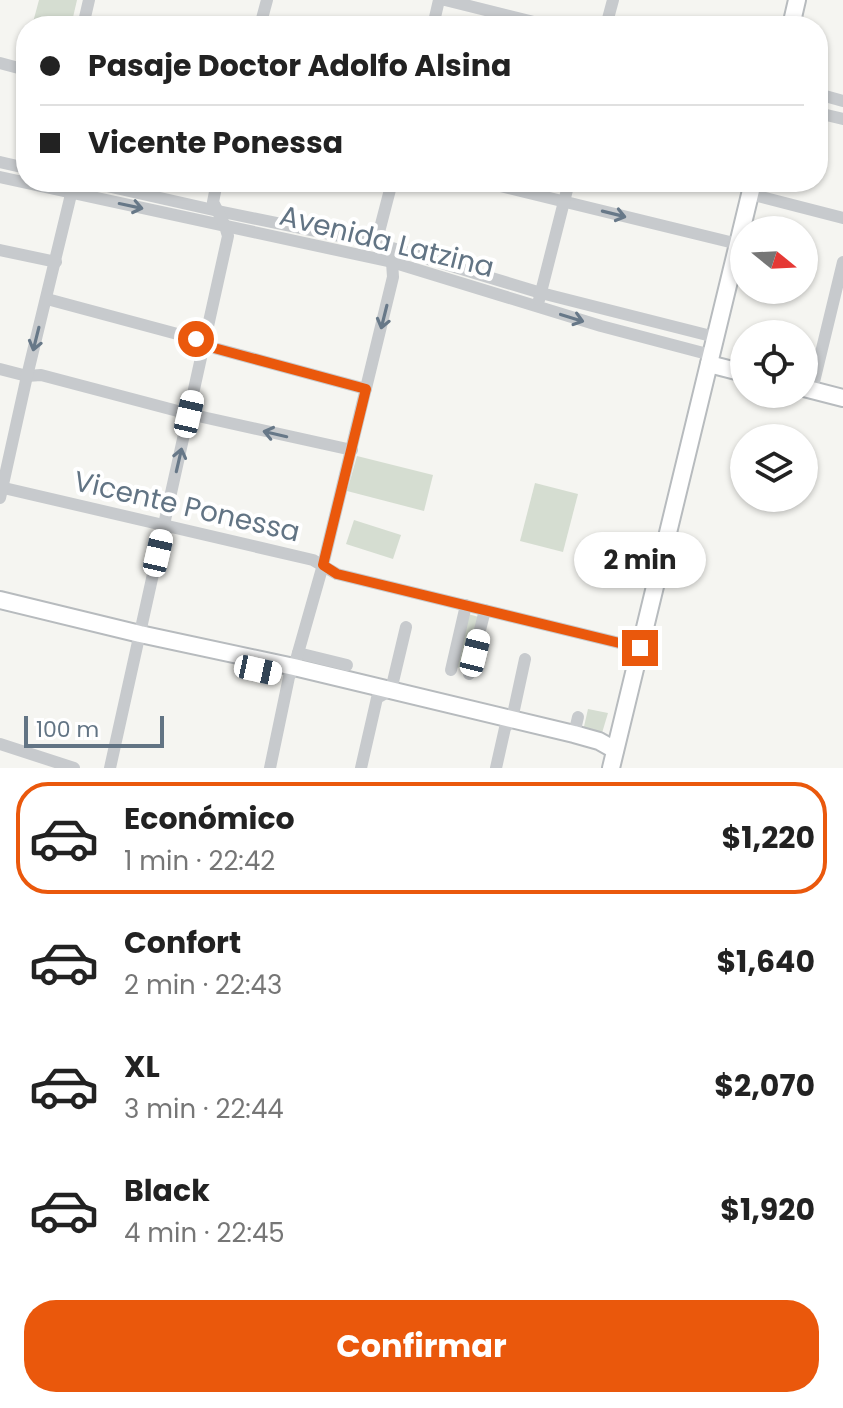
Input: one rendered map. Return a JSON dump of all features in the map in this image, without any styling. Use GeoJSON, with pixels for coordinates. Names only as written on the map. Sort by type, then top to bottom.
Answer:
{"type":"FeatureCollection","features":[{"type":"Feature","properties":{"kind":"main road"},"geometry":{"type":"LineString","coordinates":[[744,216],[750,192]]}},
{"type":"Feature","properties":{"kind":"main road"},"geometry":{"type":"LineString","coordinates":[[611,768],[730,276]]}},
{"type":"Feature","properties":{"kind":"main road"},"geometry":{"type":"LineString","coordinates":[[710,360],[730,368]]}},
{"type":"Feature","properties":{"kind":"main road"},"geometry":{"type":"LineString","coordinates":[[818,392],[843,398]]}},
{"type":"Feature","properties":{"kind":"main road"},"geometry":{"type":"LineString","coordinates":[[0,600],[138,640]]}},
{"type":"Feature","properties":{"kind":"main road"},"geometry":{"type":"LineString","coordinates":[[0,610],[138,640],[294,666],[384,694],[509,724],[599,751],[615,750]]}},
{"type":"Feature","properties":{"kind":"main road"},"geometry":{"type":"LineString","coordinates":[[509,724],[574,734],[599,741],[615,750]]}},
{"type":"Feature","properties":{"kind":"street"},"geometry":{"type":"LineString","coordinates":[[442,0],[508,16]]}},
{"type":"Feature","properties":{"kind":"street"},"geometry":{"type":"LineString","coordinates":[[1,491],[72,192]]}},
{"type":"Feature","properties":{"kind":"street","name":"Avenida Latzina"},"geometry":{"type":"LineString","coordinates":[[89,192],[225,226],[392,262],[710,360]]}},
{"type":"Feature","properties":{"kind":"street","name":"Avenida Latzina"},"geometry":{"type":"LineString","coordinates":[[133,192],[379,244],[541,293],[715,337]]}},
{"type":"Feature","properties":{"kind":"street"},"geometry":{"type":"LineString","coordinates":[[110,768],[228,236],[213,202],[215,192]]}},
{"type":"Feature","properties":{"kind":"street"},"geometry":{"type":"LineString","coordinates":[[270,768],[393,277],[392,262],[379,244],[389,192]]}},
{"type":"Feature","properties":{"kind":"street"},"geometry":{"type":"LineString","coordinates":[[524,192],[730,242]]}},
{"type":"Feature","properties":{"kind":"street"},"geometry":{"type":"LineString","coordinates":[[538,307],[566,192]]}},
{"type":"Feature","properties":{"kind":"street"},"geometry":{"type":"LineString","coordinates":[[763,192],[843,218]]}},
{"type":"Feature","properties":{"kind":"street"},"geometry":{"type":"LineString","coordinates":[[0,250],[56,262]]}},
{"type":"Feature","properties":{"kind":"street"},"geometry":{"type":"LineString","coordinates":[[818,353],[843,262]]}},
{"type":"Feature","properties":{"kind":"street"},"geometry":{"type":"LineString","coordinates":[[47,299],[366,389]]}},
{"type":"Feature","properties":{"kind":"street"},"geometry":{"type":"LineString","coordinates":[[0,369],[27,376],[41,375],[189,414],[352,450]]}},
{"type":"Feature","properties":{"kind":"street","name":"Vicente Ponessa"},"geometry":{"type":"LineString","coordinates":[[1,491],[313,560],[337,574],[640,648]]}},
{"type":"Feature","properties":{"kind":"street"},"geometry":{"type":"LineString","coordinates":[[451,670],[466,605]]}},
{"type":"Feature","properties":{"kind":"street"},"geometry":{"type":"LineString","coordinates":[[469,674],[485,610]]}},
{"type":"Feature","properties":{"kind":"street"},"geometry":{"type":"LineString","coordinates":[[361,768],[406,627]]}},
{"type":"Feature","properties":{"kind":"street"},"geometry":{"type":"LineString","coordinates":[[496,768],[525,659]]}},
{"type":"Feature","properties":{"kind":"street"},"geometry":{"type":"LineString","coordinates":[[294,666],[347,665]]}},
{"type":"Feature","properties":{"kind":"street"},"geometry":{"type":"LineString","coordinates":[[574,734],[578,717]]}},
{"type":"Feature","properties":{"kind":"street"},"geometry":{"type":"LineString","coordinates":[[0,744],[74,768]]}},
{"type":"Feature","properties":{"kind":"shaded area"},"geometry":{"type":"Polygon","coordinates":[[[39,0],[77,0],[73,16],[35,16],[39,0]]]}},
{"type":"Feature","properties":{"kind":"shaded area"},"geometry":{"type":"Polygon","coordinates":[[[357,456],[433,475],[424,511],[347,491],[357,456]]]}},
{"type":"Feature","properties":{"kind":"shaded area"},"geometry":{"type":"Polygon","coordinates":[[[535,483],[578,494],[563,552],[520,541],[535,483]]]}},
{"type":"Feature","properties":{"kind":"shaded area"},"geometry":{"type":"Polygon","coordinates":[[[354,520],[401,535],[393,559],[346,544],[354,520]]]}},
{"type":"Feature","properties":{"kind":"shaded area"},"geometry":{"type":"Polygon","coordinates":[[[468,614],[479,617],[467,670],[456,667],[468,614]]]}},
{"type":"Feature","properties":{"kind":"shaded area"},"geometry":{"type":"Polygon","coordinates":[[[588,709],[608,713],[602,733],[598,735],[583,731],[588,709]]]}},
{"type":"Feature","properties":{"kind":"route"},"geometry":{"type":"LineString","coordinates":[[196,339],[214,348],[366,389],[323,565],[337,574],[640,648]]}}]}
